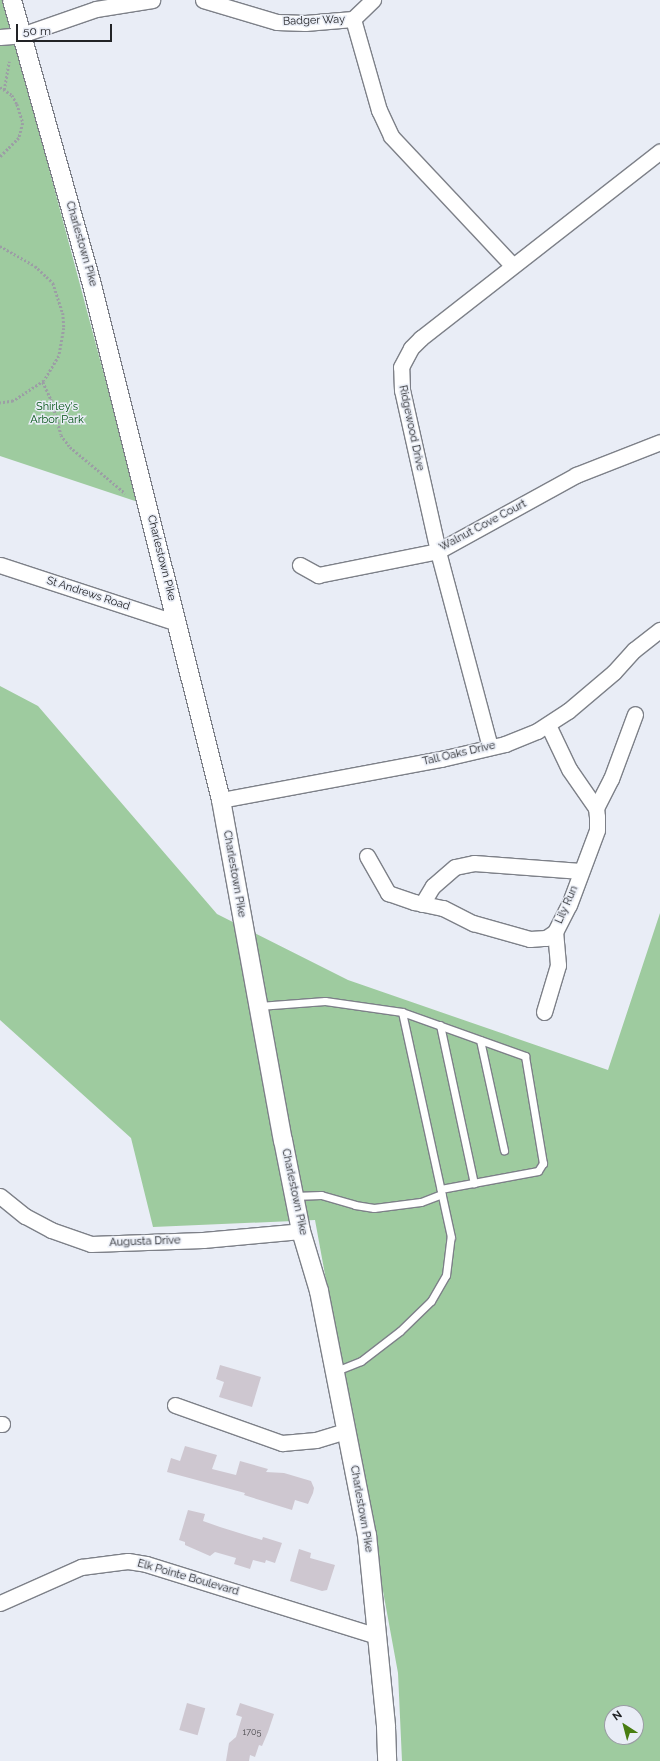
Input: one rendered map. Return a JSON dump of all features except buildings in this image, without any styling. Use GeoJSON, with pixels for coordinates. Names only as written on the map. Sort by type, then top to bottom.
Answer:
{"type":"FeatureCollection","features":[{"type":"Feature","properties":{"kind":"street","name":"Charlestown Pike"},"geometry":{"type":"LineString","coordinates":[[12,0],[92,285],[221,800],[257,1006],[294,1196],[301,1231],[319,1291],[336,1372],[345,1431],[367,1535],[386,1726],[386,1761]]}},
{"type":"Feature","properties":{"kind":"street"},"geometry":{"type":"LineString","coordinates":[[0,37],[21,35],[96,9],[152,0]]}},
{"type":"Feature","properties":{"kind":"street","name":"Badger Way"},"geometry":{"type":"LineString","coordinates":[[203,0],[277,22],[319,23],[353,19],[373,0]]}},
{"type":"Feature","properties":{"kind":"street"},"geometry":{"type":"LineString","coordinates":[[353,19],[379,110],[391,136],[512,265]]}},
{"type":"Feature","properties":{"kind":"street","name":"Ridgewood Drive"},"geometry":{"type":"LineString","coordinates":[[490,747],[438,551],[402,390],[402,366],[411,348],[421,338],[512,265],[660,151]]}},
{"type":"Feature","properties":{"kind":"street","name":"Walnut Cove Court"},"geometry":{"type":"LineString","coordinates":[[300,565],[318,575],[438,551],[576,475],[660,442]]}},
{"type":"Feature","properties":{"kind":"street","name":"St Andrews Road"},"geometry":{"type":"LineString","coordinates":[[0,565],[177,623]]}},
{"type":"Feature","properties":{"kind":"street","name":"Tall Oaks Drive"},"geometry":{"type":"LineString","coordinates":[[221,800],[490,747],[537,731],[568,711],[614,672],[634,650],[660,630]]}},
{"type":"Feature","properties":{"kind":"street"},"geometry":{"type":"LineString","coordinates":[[548,724],[569,769],[596,808],[611,779],[635,714]]}},
{"type":"Feature","properties":{"kind":"street","name":"Lily Run"},"geometry":{"type":"LineString","coordinates":[[367,856],[388,893],[422,904],[443,908],[473,923],[530,939],[546,938],[555,932],[569,905],[597,830],[596,808]]}},
{"type":"Feature","properties":{"kind":"street"},"geometry":{"type":"LineString","coordinates":[[422,904],[432,886],[455,867],[474,863],[581,871]]}},
{"type":"Feature","properties":{"kind":"street"},"geometry":{"type":"LineString","coordinates":[[544,1012],[558,965],[555,932]]}},
{"type":"Feature","properties":{"kind":"street","name":"Augusta Drive"},"geometry":{"type":"LineString","coordinates":[[0,1196],[25,1216],[51,1230],[91,1244],[203,1240],[301,1231]]}},
{"type":"Feature","properties":{"kind":"street"},"geometry":{"type":"LineString","coordinates":[[176,1405],[282,1443],[316,1440],[345,1431]]}},
{"type":"Feature","properties":{"kind":"street","name":"Elk Pointe Boulevard"},"geometry":{"type":"LineString","coordinates":[[0,1603],[80,1567],[128,1561],[146,1564],[377,1636]]}},
{"type":"Feature","properties":{"kind":"lane"},"geometry":{"type":"LineString","coordinates":[[257,1006],[325,1001],[402,1012],[525,1056],[544,1163],[538,1171],[441,1191],[421,1202],[374,1208],[354,1205],[321,1195],[294,1196]]}},
{"type":"Feature","properties":{"kind":"lane"},"geometry":{"type":"LineString","coordinates":[[336,1372],[361,1361],[400,1331],[431,1301],[446,1275],[451,1237],[402,1012]]}},
{"type":"Feature","properties":{"kind":"lane"},"geometry":{"type":"LineString","coordinates":[[440,1025],[474,1183]]}},
{"type":"Feature","properties":{"kind":"lane"},"geometry":{"type":"LineString","coordinates":[[480,1040],[504,1150]]}},
{"type":"Feature","properties":{"kind":"path"},"geometry":{"type":"LineString","coordinates":[[4,90],[9,61]]}},
{"type":"Feature","properties":{"kind":"path"},"geometry":{"type":"LineString","coordinates":[[0,87],[17,104],[23,123],[19,138],[0,157]]}},
{"type":"Feature","properties":{"kind":"path"},"geometry":{"type":"LineString","coordinates":[[0,246],[46,274],[59,298],[63,313],[63,342],[59,356],[43,382],[12,401],[0,403]]}},
{"type":"Feature","properties":{"kind":"path"},"geometry":{"type":"LineString","coordinates":[[43,382],[51,399],[62,434],[70,447],[125,493]]}},
{"type":"Feature","properties":{"kind":"green space","name":"Shirley's Arbor Park"},"geometry":{"type":"Polygon","coordinates":[[[0,0],[4,0],[138,502],[0,456],[0,0]]]}},
{"type":"Feature","properties":{"kind":"green space"},"geometry":{"type":"Polygon","coordinates":[[[0,686],[38,706],[217,914],[348,980],[608,1070],[660,913],[660,1761],[402,1761],[398,1673],[315,1220],[153,1227],[131,1138],[0,1020],[0,686]]]}}]}
